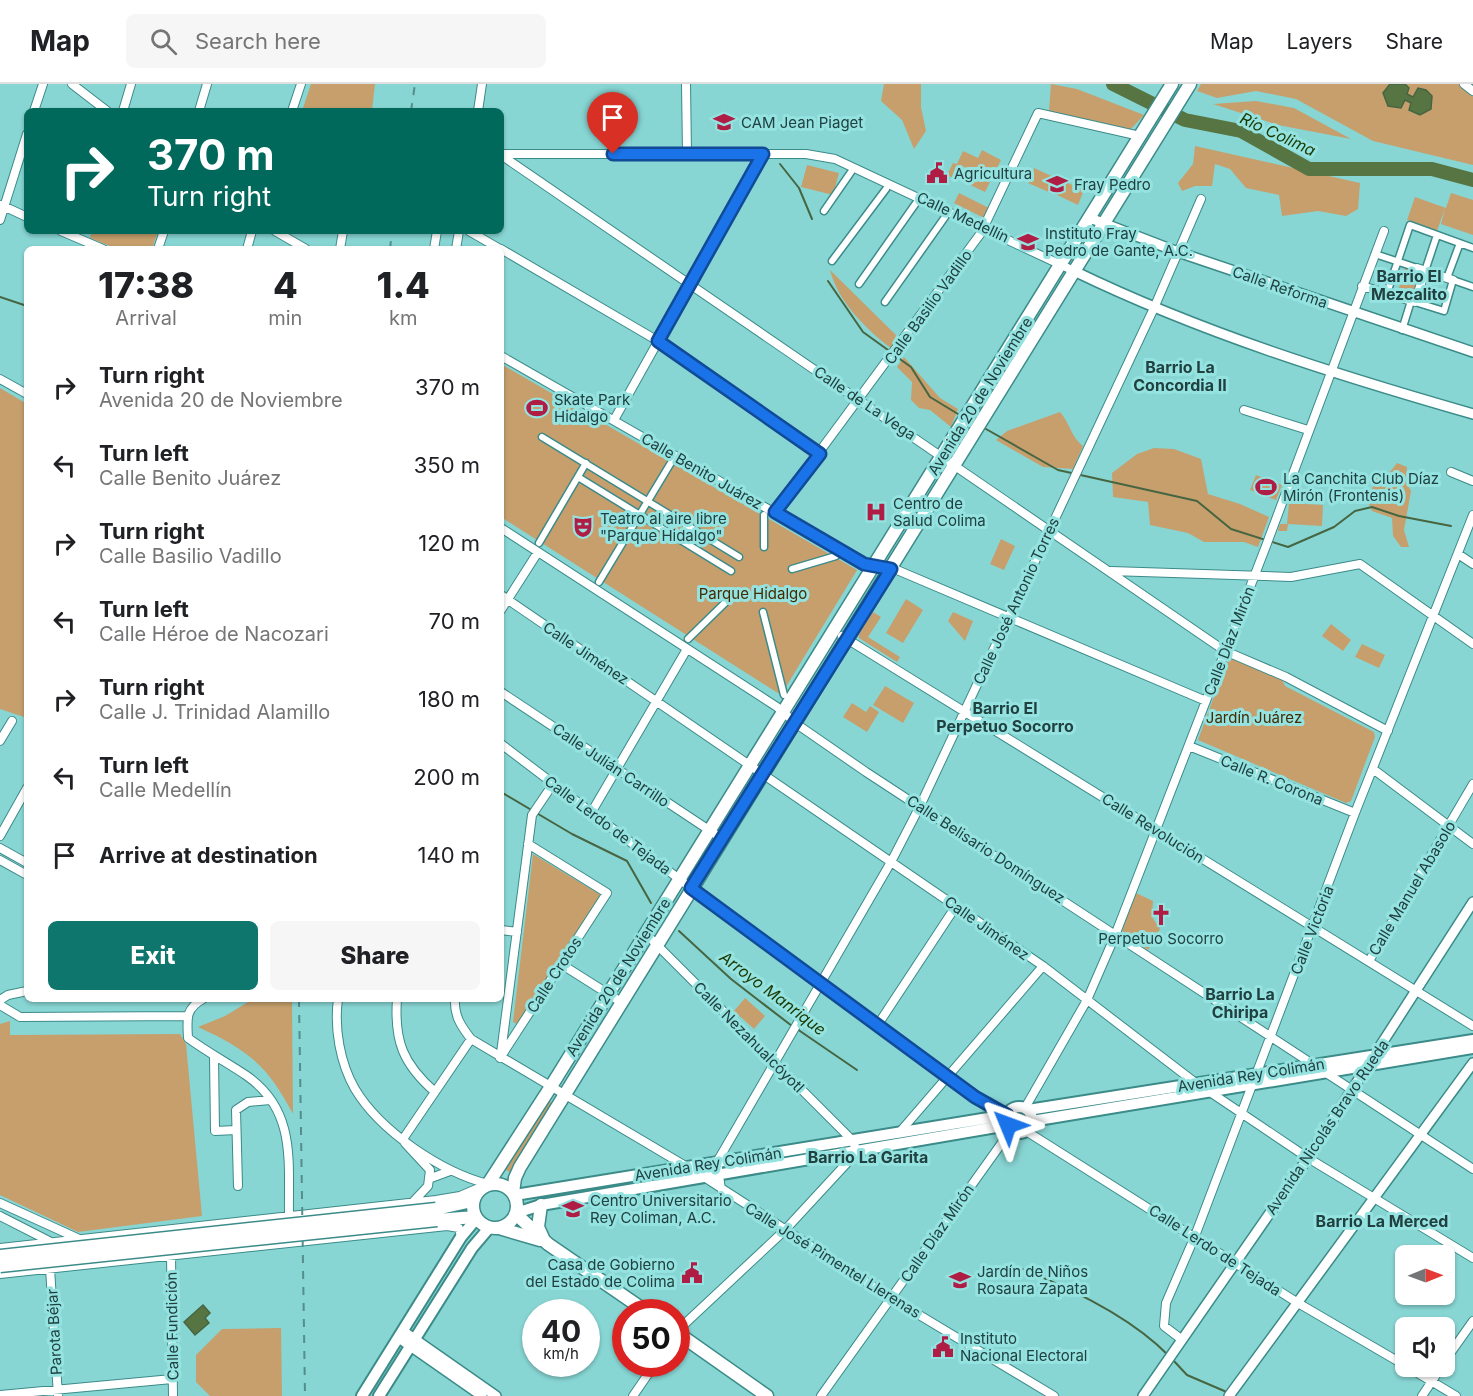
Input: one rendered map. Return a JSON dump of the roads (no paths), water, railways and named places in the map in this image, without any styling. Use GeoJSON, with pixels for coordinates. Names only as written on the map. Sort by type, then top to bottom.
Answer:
{"type":"FeatureCollection","features":[{"type":"Feature","properties":{"kind":"main road","name":"Avenida 20 de Noviembre"},"geometry":{"type":"LineString","coordinates":[[514,1194],[515,1178],[520,1167],[793,721],[891,569],[1190,84]]}},
{"type":"Feature","properties":{"kind":"main road","name":"Avenida 20 de Noviembre"},"geometry":{"type":"LineString","coordinates":[[484,1186],[550,1088],[1170,87]]}},
{"type":"Feature","properties":{"kind":"main road","name":"Avenida Rey Colimán"},"geometry":{"type":"LineString","coordinates":[[1028,1118],[1196,1084],[1326,1072],[1473,1040]]}},
{"type":"Feature","properties":{"kind":"main road","name":"Avenida Rey Colimán"},"geometry":{"type":"LineString","coordinates":[[1028,1118],[1210,1092],[1315,1065],[1473,1048]]}},
{"type":"Feature","properties":{"kind":"main road"},"geometry":{"type":"LineString","coordinates":[[1016,1107],[1028,1118],[1018,1132],[1009,1123],[1016,1107]]}},
{"type":"Feature","properties":{"kind":"main road","name":"Avenida Rey Colimán"},"geometry":{"type":"LineString","coordinates":[[514,1194],[869,1137],[1009,1123]]}},
{"type":"Feature","properties":{"kind":"main road","name":"Avenida Rey Colimán"},"geometry":{"type":"LineString","coordinates":[[516,1213],[541,1205],[1009,1123]]}},
{"type":"Feature","properties":{"kind":"main road"},"geometry":{"type":"LineString","coordinates":[[0,1266],[436,1214],[472,1202],[484,1186],[501,1184],[514,1194],[516,1213],[546,1241],[629,1299]]}},
{"type":"Feature","properties":{"kind":"main road"},"geometry":{"type":"LineString","coordinates":[[362,1396],[475,1218],[472,1202]]}},
{"type":"Feature","properties":{"kind":"main road"},"geometry":{"type":"LineString","coordinates":[[541,1205],[538,1227],[546,1241]]}},
{"type":"Feature","properties":{"kind":"main road"},"geometry":{"type":"LineString","coordinates":[[379,1396],[472,1248],[494,1228],[507,1225],[516,1213]]}},
{"type":"Feature","properties":{"kind":"main road"},"geometry":{"type":"LineString","coordinates":[[0,1256],[436,1214],[475,1218],[494,1228],[546,1241]]}},
{"type":"Feature","properties":{"kind":"main road"},"geometry":{"type":"LineString","coordinates":[[690,1342],[767,1396]]}},
{"type":"Feature","properties":{"kind":"street"},"geometry":{"type":"LineString","coordinates":[[35,108],[43,84]]}},
{"type":"Feature","properties":{"kind":"street"},"geometry":{"type":"LineString","coordinates":[[72,84],[103,108]]}},
{"type":"Feature","properties":{"kind":"street"},"geometry":{"type":"LineString","coordinates":[[124,108],[131,84]]}},
{"type":"Feature","properties":{"kind":"street"},"geometry":{"type":"LineString","coordinates":[[200,108],[207,84]]}},
{"type":"Feature","properties":{"kind":"street"},"geometry":{"type":"LineString","coordinates":[[293,108],[301,84]]}},
{"type":"Feature","properties":{"kind":"street"},"geometry":{"type":"LineString","coordinates":[[478,108],[482,84]]}},
{"type":"Feature","properties":{"kind":"street"},"geometry":{"type":"LineString","coordinates":[[687,84],[687,153]]}},
{"type":"Feature","properties":{"kind":"street"},"geometry":{"type":"LineString","coordinates":[[1464,84],[1473,91]]}},
{"type":"Feature","properties":{"kind":"street","name":"Calle Basilio Vadillo"},"geometry":{"type":"LineString","coordinates":[[775,512],[860,400],[984,227],[1038,113],[1142,133]]}},
{"type":"Feature","properties":{"kind":"street"},"geometry":{"type":"LineString","coordinates":[[0,220],[2,206],[24,143]]}},
{"type":"Feature","properties":{"kind":"street","name":"Calle Medellín"},"geometry":{"type":"LineString","coordinates":[[504,154],[806,154],[843,162],[1154,308],[1329,373],[1473,414]]}},
{"type":"Feature","properties":{"kind":"street"},"geometry":{"type":"LineString","coordinates":[[614,420],[763,154]]}},
{"type":"Feature","properties":{"kind":"street","name":"Calle de La Vega"},"geometry":{"type":"LineString","coordinates":[[504,156],[1226,651],[1286,677],[1388,731]]}},
{"type":"Feature","properties":{"kind":"street"},"geometry":{"type":"LineString","coordinates":[[824,211],[851,172]]}},
{"type":"Feature","properties":{"kind":"street"},"geometry":{"type":"LineString","coordinates":[[832,261],[886,189]]}},
{"type":"Feature","properties":{"kind":"street","name":"Calle José Antonio Torres"},"geometry":{"type":"LineString","coordinates":[[717,1162],[891,862],[920,806],[1154,308],[1201,199]]}},
{"type":"Feature","properties":{"kind":"street"},"geometry":{"type":"LineString","coordinates":[[859,284],[916,203]]}},
{"type":"Feature","properties":{"kind":"street"},"geometry":{"type":"LineString","coordinates":[[2,206],[24,216]]}},
{"type":"Feature","properties":{"kind":"street"},"geometry":{"type":"LineString","coordinates":[[885,302],[945,217]]}},
{"type":"Feature","properties":{"kind":"street","name":"Calle Reforma"},"geometry":{"type":"LineString","coordinates":[[1090,218],[1178,252],[1402,330],[1473,352]]}},
{"type":"Feature","properties":{"kind":"street"},"geometry":{"type":"LineString","coordinates":[[1386,293],[1410,225],[1473,248]]}},
{"type":"Feature","properties":{"kind":"street","name":"Calle Díaz Mirón"},"geometry":{"type":"LineString","coordinates":[[1028,1118],[1087,1000],[1116,934],[1226,651],[1384,231]]}},
{"type":"Feature","properties":{"kind":"street"},"geometry":{"type":"LineString","coordinates":[[68,234],[96,246]]}},
{"type":"Feature","properties":{"kind":"street"},"geometry":{"type":"LineString","coordinates":[[83,240],[85,234]]}},
{"type":"Feature","properties":{"kind":"street"},"geometry":{"type":"LineString","coordinates":[[280,234],[301,246]]}},
{"type":"Feature","properties":{"kind":"street"},"geometry":{"type":"LineString","coordinates":[[475,234],[496,246]]}},
{"type":"Feature","properties":{"kind":"street"},"geometry":{"type":"LineString","coordinates":[[1402,330],[1437,235]]}},
{"type":"Feature","properties":{"kind":"street"},"geometry":{"type":"LineString","coordinates":[[1362,286],[1444,311],[1460,243]]}},
{"type":"Feature","properties":{"kind":"street"},"geometry":{"type":"LineString","coordinates":[[504,251],[658,341],[820,454]]}},
{"type":"Feature","properties":{"kind":"street"},"geometry":{"type":"LineString","coordinates":[[1375,254],[1473,287]]}},
{"type":"Feature","properties":{"kind":"street","name":"Calle Benito Juárez"},"geometry":{"type":"LineString","coordinates":[[504,358],[864,564],[891,569],[1206,701]]}},
{"type":"Feature","properties":{"kind":"street"},"geometry":{"type":"LineString","coordinates":[[0,379],[24,392]]}},
{"type":"Feature","properties":{"kind":"street"},"geometry":{"type":"LineString","coordinates":[[1244,410],[1308,430]]}},
{"type":"Feature","properties":{"kind":"street"},"geometry":{"type":"LineString","coordinates":[[542,437],[739,557]]}},
{"type":"Feature","properties":{"kind":"street"},"geometry":{"type":"LineString","coordinates":[[599,582],[672,461]]}},
{"type":"Feature","properties":{"kind":"street"},"geometry":{"type":"LineString","coordinates":[[539,543],[586,463]]}},
{"type":"Feature","properties":{"kind":"street"},"geometry":{"type":"LineString","coordinates":[[1451,472],[1473,481]]}},
{"type":"Feature","properties":{"kind":"street"},"geometry":{"type":"LineString","coordinates":[[578,477],[731,571]]}},
{"type":"Feature","properties":{"kind":"street"},"geometry":{"type":"LineString","coordinates":[[764,515],[764,547]]}},
{"type":"Feature","properties":{"kind":"street","name":"Calle Victoria"},"geometry":{"type":"LineString","coordinates":[[1181,1339],[1164,1326],[1166,1303],[1195,1236],[1355,813],[1473,515]]}},
{"type":"Feature","properties":{"kind":"street","name":"Calle Belisario Domínguez"},"geometry":{"type":"LineString","coordinates":[[504,530],[1473,1169]]}},
{"type":"Feature","properties":{"kind":"street"},"geometry":{"type":"LineString","coordinates":[[504,597],[538,552]]}},
{"type":"Feature","properties":{"kind":"street"},"geometry":{"type":"LineString","coordinates":[[1458,554],[1473,564]]}},
{"type":"Feature","properties":{"kind":"street"},"geometry":{"type":"LineString","coordinates":[[792,569],[836,556]]}},
{"type":"Feature","properties":{"kind":"street"},"geometry":{"type":"LineString","coordinates":[[1111,571],[1291,577],[1360,564],[1473,644]]}},
{"type":"Feature","properties":{"kind":"street"},"geometry":{"type":"LineString","coordinates":[[688,639],[733,595]]}},
{"type":"Feature","properties":{"kind":"street","name":"Calle Jiménez"},"geometry":{"type":"LineString","coordinates":[[504,597],[1043,966],[1196,1084],[1241,1115],[1473,1258]]}},
{"type":"Feature","properties":{"kind":"street"},"geometry":{"type":"LineString","coordinates":[[764,612],[784,696]]}},
{"type":"Feature","properties":{"kind":"street","name":"Calle Revolución"},"geometry":{"type":"LineString","coordinates":[[833,630],[1473,1026]]}},
{"type":"Feature","properties":{"kind":"street"},"geometry":{"type":"LineString","coordinates":[[591,813],[687,649]]}},
{"type":"Feature","properties":{"kind":"street","name":"Calle Julián Carrillo"},"geometry":{"type":"LineString","coordinates":[[504,694],[721,838]]}},
{"type":"Feature","properties":{"kind":"street"},"geometry":{"type":"LineString","coordinates":[[0,741],[12,721]]}},
{"type":"Feature","properties":{"kind":"street","name":"Calle Lerdo de Tejada"},"geometry":{"type":"LineString","coordinates":[[504,746],[819,985],[1009,1123]]}},
{"type":"Feature","properties":{"kind":"street","name":"Calle R. Corona"},"geometry":{"type":"LineString","coordinates":[[1189,746],[1355,813]]}},
{"type":"Feature","properties":{"kind":"street"},"geometry":{"type":"LineString","coordinates":[[1373,769],[1473,844]]}},
{"type":"Feature","properties":{"kind":"street"},"geometry":{"type":"LineString","coordinates":[[500,1058],[534,812],[553,784]]}},
{"type":"Feature","properties":{"kind":"street","name":"Calle Manuel Abasolo"},"geometry":{"type":"LineString","coordinates":[[1369,961],[1473,784]]}},
{"type":"Feature","properties":{"kind":"street"},"geometry":{"type":"LineString","coordinates":[[0,836],[24,793]]}},
{"type":"Feature","properties":{"kind":"street","name":"Calle Crotos"},"geometry":{"type":"LineString","coordinates":[[500,1058],[607,893],[528,844]]}},
{"type":"Feature","properties":{"kind":"street"},"geometry":{"type":"LineString","coordinates":[[0,848],[24,861]]}},
{"type":"Feature","properties":{"kind":"street"},"geometry":{"type":"LineString","coordinates":[[0,860],[24,873]]}},
{"type":"Feature","properties":{"kind":"street","name":"Avenida Nicolás Bravo Rueda"},"geometry":{"type":"LineString","coordinates":[[1143,1396],[1308,1158],[1473,902]]}},
{"type":"Feature","properties":{"kind":"street"},"geometry":{"type":"LineString","coordinates":[[877,1026],[956,906]]}},
{"type":"Feature","properties":{"kind":"street"},"geometry":{"type":"LineString","coordinates":[[504,930],[517,932]]}},
{"type":"Feature","properties":{"kind":"street","name":"Calle Nezahualcóyotl"},"geometry":{"type":"LineString","coordinates":[[645,933],[852,1140]]}},
{"type":"Feature","properties":{"kind":"street"},"geometry":{"type":"LineString","coordinates":[[561,964],[621,1002]]}},
{"type":"Feature","properties":{"kind":"street"},"geometry":{"type":"LineString","coordinates":[[899,1133],[1043,966]]}},
{"type":"Feature","properties":{"kind":"street"},"geometry":{"type":"LineString","coordinates":[[24,992],[8,995],[1,1006],[20,1017],[186,1016]]}},
{"type":"Feature","properties":{"kind":"street"},"geometry":{"type":"LineString","coordinates":[[198,1002],[193,1005],[186,1016],[188,1038],[248,1077],[282,1116],[288,1140],[291,1216]]}},
{"type":"Feature","properties":{"kind":"street"},"geometry":{"type":"LineString","coordinates":[[338,1002],[336,1012],[341,1054],[355,1088],[376,1115],[403,1139],[450,1172],[484,1186]]}},
{"type":"Feature","properties":{"kind":"street"},"geometry":{"type":"LineString","coordinates":[[397,1002],[396,1027],[401,1049],[415,1074],[435,1092]]}},
{"type":"Feature","properties":{"kind":"street"},"geometry":{"type":"LineString","coordinates":[[403,1139],[471,1040],[459,1024],[454,1008],[455,1002]]}},
{"type":"Feature","properties":{"kind":"street","name":"Calle José Pimentel Llerenas"},"geometry":{"type":"LineString","coordinates":[[471,1040],[687,1167],[891,1298],[1054,1396]]}},
{"type":"Feature","properties":{"kind":"street"},"geometry":{"type":"LineString","coordinates":[[214,1057],[215,1131],[236,1131]]}},
{"type":"Feature","properties":{"kind":"street"},"geometry":{"type":"LineString","coordinates":[[1229,1396],[1473,1063]]}},
{"type":"Feature","properties":{"kind":"street"},"geometry":{"type":"LineString","coordinates":[[238,1186],[236,1110],[248,1102],[270,1100]]}},
{"type":"Feature","properties":{"kind":"street","name":"Calle Lerdo de Tejada"},"geometry":{"type":"LineString","coordinates":[[1028,1118],[1234,1262],[1298,1303],[1395,1360]]}},
{"type":"Feature","properties":{"kind":"street","name":"Calle Díaz Mirón"},"geometry":{"type":"LineString","coordinates":[[821,1396],[891,1298],[1009,1123]]}},
{"type":"Feature","properties":{"kind":"street"},"geometry":{"type":"LineString","coordinates":[[690,1319],[785,1230],[869,1137]]}},
{"type":"Feature","properties":{"kind":"street"},"geometry":{"type":"LineString","coordinates":[[403,1139],[409,1150],[427,1165],[431,1178],[424,1192],[412,1203]]}},
{"type":"Feature","properties":{"kind":"street"},"geometry":{"type":"LineString","coordinates":[[852,1140],[857,1151]]}},
{"type":"Feature","properties":{"kind":"street"},"geometry":{"type":"LineString","coordinates":[[717,1162],[721,1189]]}},
{"type":"Feature","properties":{"kind":"street"},"geometry":{"type":"LineString","coordinates":[[431,1178],[450,1172]]}},
{"type":"Feature","properties":{"kind":"street"},"geometry":{"type":"LineString","coordinates":[[0,1248],[412,1203],[459,1196],[484,1186]]}},
{"type":"Feature","properties":{"kind":"street"},"geometry":{"type":"LineString","coordinates":[[0,1203],[78,1239]]}},
{"type":"Feature","properties":{"kind":"street"},"geometry":{"type":"LineString","coordinates":[[322,1213],[314,1225],[318,1236],[323,1239]]}},
{"type":"Feature","properties":{"kind":"street"},"geometry":{"type":"LineString","coordinates":[[0,1216],[51,1242]]}},
{"type":"Feature","properties":{"kind":"street"},"geometry":{"type":"LineString","coordinates":[[291,1216],[298,1221],[300,1232],[296,1242]]}},
{"type":"Feature","properties":{"kind":"street"},"geometry":{"type":"LineString","coordinates":[[0,1274],[454,1226],[459,1228],[461,1237]]}},
{"type":"Feature","properties":{"kind":"street","name":"Calle Fundición"},"geometry":{"type":"LineString","coordinates":[[171,1255],[172,1396]]}},
{"type":"Feature","properties":{"kind":"street","name":"Parota Béjar"},"geometry":{"type":"LineString","coordinates":[[50,1268],[58,1393]]}},
{"type":"Feature","properties":{"kind":"street"},"geometry":{"type":"LineString","coordinates":[[1455,1346],[1473,1321]]}},
{"type":"Feature","properties":{"kind":"street"},"geometry":{"type":"LineString","coordinates":[[401,1334],[482,1396]]}},
{"type":"Feature","properties":{"kind":"street"},"geometry":{"type":"LineString","coordinates":[[411,1342],[496,1396]]}},
{"type":"Feature","properties":{"kind":"street"},"geometry":{"type":"LineString","coordinates":[[633,1396],[646,1377]]}},
{"type":"Feature","properties":{"kind":"street","name":"Calle Lerdo de Tejada"},"geometry":{"type":"LineString","coordinates":[[1423,1377],[1456,1396]]}},
{"type":"Feature","properties":{"kind":"street"},"geometry":{"type":"LineString","coordinates":[[1422,1396],[1434,1377]]}},
{"type":"Feature","properties":{"kind":"street"},"geometry":{"type":"LineString","coordinates":[[0,1395],[58,1393],[172,1379]]}},
{"type":"Feature","properties":{"kind":"waterway","name":"Río Colima"},"geometry":{"type":"LineString","coordinates":[[1113,84],[1185,120],[1241,131],[1309,169],[1432,169],[1473,180]]}},
{"type":"Feature","properties":{"kind":"waterway"},"geometry":{"type":"LineString","coordinates":[[780,164],[799,188],[812,219]]}},
{"type":"Feature","properties":{"kind":"waterway"},"geometry":{"type":"LineString","coordinates":[[828,281],[863,332],[888,350]]}},
{"type":"Feature","properties":{"kind":"waterway","name":"Arroyo Manrique"},"geometry":{"type":"LineString","coordinates":[[0,297],[24,305]]}},
{"type":"Feature","properties":{"kind":"waterway"},"geometry":{"type":"LineString","coordinates":[[897,357],[911,367],[930,397],[958,414]]}},
{"type":"Feature","properties":{"kind":"waterway"},"geometry":{"type":"LineString","coordinates":[[986,429],[1058,470],[1197,501],[1231,529],[1288,547],[1334,527],[1355,511],[1372,507],[1399,516],[1451,526]]}},
{"type":"Feature","properties":{"kind":"waterway","name":"Arroyo Manrique"},"geometry":{"type":"LineString","coordinates":[[504,794],[572,834],[627,861],[651,903]]}},
{"type":"Feature","properties":{"kind":"waterway","name":"Arroyo Manrique"},"geometry":{"type":"LineString","coordinates":[[679,931],[731,979],[792,1026]]}},
{"type":"Feature","properties":{"kind":"waterway","name":"Arroyo Manrique"},"geometry":{"type":"LineString","coordinates":[[797,1029],[857,1070]]}},
{"type":"Feature","properties":{"kind":"waterway","name":"Arroyo Manrique"},"geometry":{"type":"LineString","coordinates":[[1022,1269],[1100,1305],[1137,1329],[1169,1356]]}},
{"type":"Feature","properties":{"kind":"waterway","name":"Arroyo Manrique"},"geometry":{"type":"LineString","coordinates":[[1173,1360],[1187,1375],[1229,1393]]}},
{"type":"Feature","properties":{"kind":"railway"},"geometry":{"type":"LineString","coordinates":[[411,108],[415,84]]}},
{"type":"Feature","properties":{"kind":"railway"},"geometry":{"type":"LineString","coordinates":[[390,246],[392,234]]}},
{"type":"Feature","properties":{"kind":"railway"},"geometry":{"type":"LineString","coordinates":[[299,1002],[305,1396]]}},
{"type":"Feature","properties":{"kind":"place","name":"CAM Jean Piaget"},"geometry":{"type":"Point","coordinates":[724,122]}},
{"type":"Feature","properties":{"kind":"place","name":"Agricultura"},"geometry":{"type":"Point","coordinates":[937,173]}},
{"type":"Feature","properties":{"kind":"place","name":"Fray Pedro"},"geometry":{"type":"Point","coordinates":[1057,184]}},
{"type":"Feature","properties":{"kind":"place","name":"Instituto Fray Pedro de Gante, A.C."},"geometry":{"type":"Point","coordinates":[1028,242]}},
{"type":"Feature","properties":{"kind":"place","name":"Skate Park Hidalgo"},"geometry":{"type":"Point","coordinates":[537,408]}},
{"type":"Feature","properties":{"kind":"place","name":"La Canchita Club Díaz Mirón (Frontenis)"},"geometry":{"type":"Point","coordinates":[1266,487]}},
{"type":"Feature","properties":{"kind":"place","name":"Centro de Salud Colima"},"geometry":{"type":"Point","coordinates":[876,512]}},
{"type":"Feature","properties":{"kind":"place","name":"Teatro al aire libre \"Parque Hidalgo\""},"geometry":{"type":"Point","coordinates":[583,527]}},
{"type":"Feature","properties":{"kind":"place","name":"Perpetuo Socorro"},"geometry":{"type":"Point","coordinates":[1161,915]}},
{"type":"Feature","properties":{"kind":"place","name":"Centro Universitario Rey Coliman, A.C."},"geometry":{"type":"Point","coordinates":[573,1209]}},
{"type":"Feature","properties":{"kind":"place","name":"Casa de Gobierno del Estado de Colima"},"geometry":{"type":"Point","coordinates":[692,1273]}},
{"type":"Feature","properties":{"kind":"place","name":"Jardín de Niños Rosaura Zapata"},"geometry":{"type":"Point","coordinates":[960,1280]}},
{"type":"Feature","properties":{"kind":"place","name":"Instituto Nacional Electoral"},"geometry":{"type":"Point","coordinates":[943,1347]}},
{"type":"Feature","properties":{"kind":"district","name":"Barrio El Mezcalito"},"geometry":{"type":"Point","coordinates":[1409,285]}},
{"type":"Feature","properties":{"kind":"district","name":"Barrio La Concordia II"},"geometry":{"type":"Point","coordinates":[1180,376]}},
{"type":"Feature","properties":{"kind":"district","name":"Barrio El Perpetuo Socorro"},"geometry":{"type":"Point","coordinates":[1005,717]}},
{"type":"Feature","properties":{"kind":"district","name":"Barrio La Chiripa"},"geometry":{"type":"Point","coordinates":[1240,1003]}},
{"type":"Feature","properties":{"kind":"district","name":"Barrio La Garita"},"geometry":{"type":"Point","coordinates":[868,1157]}},
{"type":"Feature","properties":{"kind":"district","name":"Barrio La Merced"},"geometry":{"type":"Point","coordinates":[1382,1221]}},
{"type":"Feature","properties":{"kind":"park label","name":"Parque Hidalgo"},"geometry":{"type":"Point","coordinates":[753,593]}},
{"type":"Feature","properties":{"kind":"park label","name":"Jardín Juárez"},"geometry":{"type":"Point","coordinates":[1254,717]}}]}
